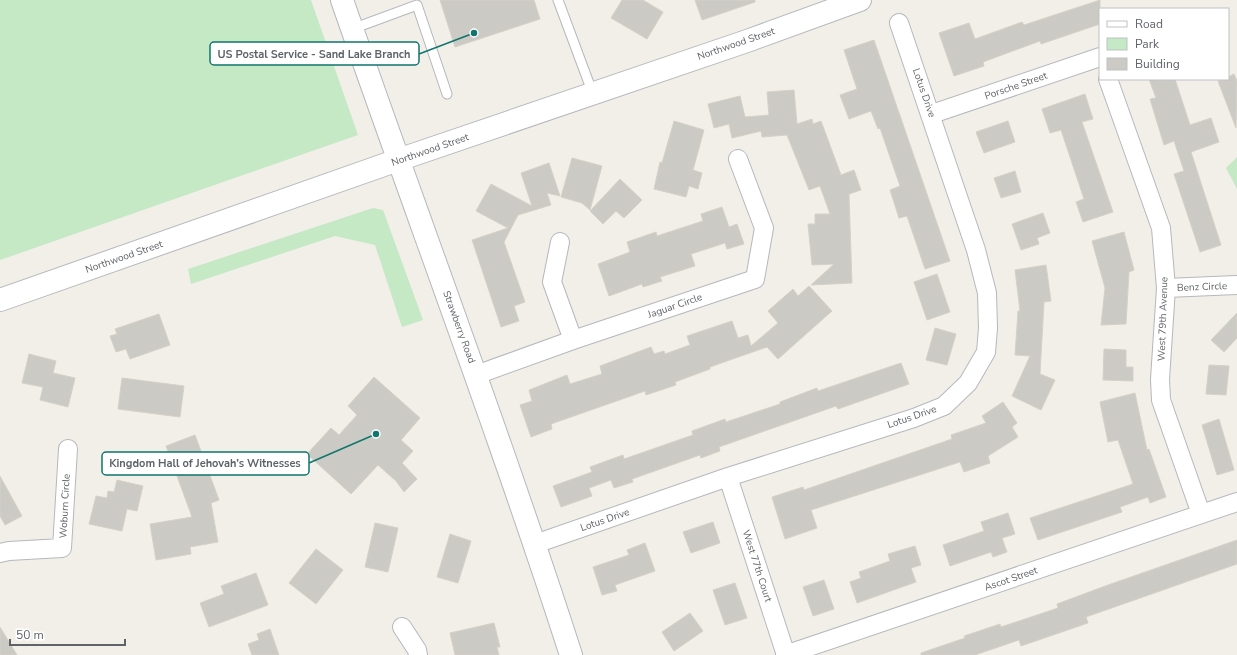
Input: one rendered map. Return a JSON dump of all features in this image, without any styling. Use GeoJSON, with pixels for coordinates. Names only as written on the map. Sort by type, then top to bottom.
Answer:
{"type":"FeatureCollection","features":[{"type":"Feature","properties":{"kind":"street","name":"Strawberry Road"},"geometry":{"type":"LineString","coordinates":[[342,0],[476,375],[535,544],[571,655]]}},
{"type":"Feature","properties":{"kind":"street","name":"Northwood Street"},"geometry":{"type":"LineString","coordinates":[[0,300],[860,0]]}},
{"type":"Feature","properties":{"kind":"street","name":"Lotus Drive"},"geometry":{"type":"LineString","coordinates":[[535,544],[728,477],[914,418],[944,406],[968,383],[986,352],[988,328],[987,293],[976,250],[932,114],[899,23]]}},
{"type":"Feature","properties":{"kind":"street","name":"Porsche Street"},"geometry":{"type":"LineString","coordinates":[[932,114],[1099,57]]}},
{"type":"Feature","properties":{"kind":"street","name":"West 79th Avenue"},"geometry":{"type":"LineString","coordinates":[[1108,80],[1161,228],[1166,288],[1160,379],[1162,400],[1201,514]]}},
{"type":"Feature","properties":{"kind":"street","name":"Jaguar Circle"},"geometry":{"type":"LineString","coordinates":[[476,375],[573,340],[755,279],[764,228],[738,159]]}},
{"type":"Feature","properties":{"kind":"street"},"geometry":{"type":"LineString","coordinates":[[560,242],[552,282],[573,340]]}},
{"type":"Feature","properties":{"kind":"street","name":"Benz Circle"},"geometry":{"type":"LineString","coordinates":[[1166,288],[1237,285]]}},
{"type":"Feature","properties":{"kind":"street","name":"Woburn Circle"},"geometry":{"type":"LineString","coordinates":[[0,553],[9,551],[62,548],[68,450]]}},
{"type":"Feature","properties":{"kind":"street","name":"West 77th Court"},"geometry":{"type":"LineString","coordinates":[[728,477],[785,655]]}},
{"type":"Feature","properties":{"kind":"street","name":"Ascot Street"},"geometry":{"type":"LineString","coordinates":[[785,655],[1237,502]]}},
{"type":"Feature","properties":{"kind":"street"},"geometry":{"type":"LineString","coordinates":[[402,627],[417,650],[418,655]]}},
{"type":"Feature","properties":{"kind":"lane"},"geometry":{"type":"LineString","coordinates":[[558,0],[593,94]]}},
{"type":"Feature","properties":{"kind":"lane"},"geometry":{"type":"LineString","coordinates":[[352,29],[416,2],[447,94]]}},
{"type":"Feature","properties":{"kind":"green space"},"geometry":{"type":"Polygon","coordinates":[[[0,0],[311,0],[358,135],[0,260],[0,0]]]}},
{"type":"Feature","properties":{"kind":"green space"},"geometry":{"type":"Polygon","coordinates":[[[1237,157],[1237,189],[1226,168],[1237,157]]]}},
{"type":"Feature","properties":{"kind":"green space"},"geometry":{"type":"Polygon","coordinates":[[[373,208],[383,210],[423,320],[402,327],[375,245],[335,236],[191,284],[188,269],[373,208]]]}},
{"type":"Feature","properties":{"kind":"building"},"geometry":{"type":"Polygon","coordinates":[[[440,0],[534,0],[540,19],[455,47],[440,0]]]}},
{"type":"Feature","properties":{"kind":"building"},"geometry":{"type":"Polygon","coordinates":[[[622,0],[643,0],[663,12],[647,39],[611,18],[622,0]]]}},
{"type":"Feature","properties":{"kind":"building"},"geometry":{"type":"Polygon","coordinates":[[[695,0],[755,0],[755,2],[702,20],[695,0]]]}},
{"type":"Feature","properties":{"kind":"building"},"geometry":{"type":"Polygon","coordinates":[[[1100,0],[1099,24],[1041,44],[1040,41],[983,62],[984,66],[954,76],[939,33],[969,23],[975,39],[1022,22],[1024,25],[1100,0]]]}},
{"type":"Feature","properties":{"kind":"building"},"geometry":{"type":"Polygon","coordinates":[[[874,40],[950,261],[925,269],[907,216],[899,218],[890,190],[900,186],[880,128],[878,129],[871,111],[849,119],[840,95],[857,89],[844,50],[874,40]]]}},
{"type":"Feature","properties":{"kind":"building"},"geometry":{"type":"Polygon","coordinates":[[[1234,74],[1237,81],[1236,128],[1218,81],[1229,80],[1229,76],[1234,74]]]}},
{"type":"Feature","properties":{"kind":"building"},"geometry":{"type":"Polygon","coordinates":[[[1149,80],[1175,80],[1190,125],[1211,118],[1219,142],[1191,152],[1221,245],[1200,252],[1174,174],[1184,171],[1174,141],[1164,145],[1150,99],[1156,98],[1149,80]]]}},
{"type":"Feature","properties":{"kind":"building"},"geometry":{"type":"Polygon","coordinates":[[[794,90],[797,124],[812,119],[813,124],[821,121],[841,175],[854,170],[861,190],[849,194],[852,283],[811,285],[834,264],[812,265],[808,224],[815,224],[815,214],[830,214],[820,186],[809,190],[787,135],[762,137],[761,131],[732,138],[729,124],[714,128],[708,104],[740,96],[745,117],[769,115],[767,92],[794,90]]]}},
{"type":"Feature","properties":{"kind":"building"},"geometry":{"type":"Polygon","coordinates":[[[1085,94],[1093,119],[1082,122],[1113,212],[1083,222],[1076,202],[1084,199],[1061,130],[1050,133],[1042,109],[1085,94]]]}},
{"type":"Feature","properties":{"kind":"building"},"geometry":{"type":"Polygon","coordinates":[[[674,121],[704,130],[693,170],[702,173],[698,189],[689,186],[686,197],[654,189],[660,162],[662,163],[674,121]]]}},
{"type":"Feature","properties":{"kind":"building"},"geometry":{"type":"Polygon","coordinates":[[[1008,121],[1015,142],[984,153],[976,132],[1008,121]]]}},
{"type":"Feature","properties":{"kind":"building"},"geometry":{"type":"Polygon","coordinates":[[[572,158],[602,166],[590,210],[582,203],[561,197],[572,158]]]}},
{"type":"Feature","properties":{"kind":"building"},"geometry":{"type":"Polygon","coordinates":[[[549,163],[560,196],[547,193],[551,205],[518,215],[504,242],[525,302],[514,306],[519,321],[501,327],[472,240],[508,228],[476,211],[491,184],[532,206],[521,173],[549,163]]]}},
{"type":"Feature","properties":{"kind":"building"},"geometry":{"type":"Polygon","coordinates":[[[1015,171],[1021,192],[1001,198],[994,178],[1015,171]]]}},
{"type":"Feature","properties":{"kind":"building"},"geometry":{"type":"Polygon","coordinates":[[[620,179],[642,200],[624,218],[616,211],[603,224],[590,211],[620,179]]]}},
{"type":"Feature","properties":{"kind":"building"},"geometry":{"type":"Polygon","coordinates":[[[722,207],[729,227],[737,224],[744,244],[727,249],[725,243],[691,254],[695,266],[660,277],[662,281],[643,287],[642,284],[609,296],[598,264],[630,252],[627,242],[656,232],[657,236],[703,221],[701,214],[722,207]]]}},
{"type":"Feature","properties":{"kind":"building"},"geometry":{"type":"Polygon","coordinates":[[[1043,213],[1050,233],[1037,238],[1039,244],[1021,250],[1012,224],[1043,213]]]}},
{"type":"Feature","properties":{"kind":"building"},"geometry":{"type":"Polygon","coordinates":[[[1124,232],[1134,270],[1129,272],[1126,324],[1101,325],[1105,288],[1092,241],[1124,232]]]}},
{"type":"Feature","properties":{"kind":"building"},"geometry":{"type":"Polygon","coordinates":[[[1046,265],[1051,301],[1044,302],[1040,374],[1055,380],[1041,410],[1012,396],[1030,356],[1015,355],[1018,311],[1020,311],[1015,270],[1046,265]]]}},
{"type":"Feature","properties":{"kind":"building"},"geometry":{"type":"Polygon","coordinates":[[[937,274],[950,312],[927,320],[914,282],[937,274]]]}},
{"type":"Feature","properties":{"kind":"building"},"geometry":{"type":"Polygon","coordinates":[[[809,286],[832,311],[778,359],[767,347],[710,367],[710,369],[675,382],[676,385],[646,395],[645,391],[551,424],[552,429],[531,437],[520,405],[532,401],[529,390],[567,375],[570,384],[602,374],[600,366],[651,347],[654,354],[664,351],[665,354],[690,345],[687,336],[732,321],[738,338],[748,335],[751,346],[778,323],[768,311],[793,289],[798,296],[809,286]]]}},
{"type":"Feature","properties":{"kind":"building"},"geometry":{"type":"Polygon","coordinates":[[[1237,313],[1237,338],[1224,352],[1211,340],[1237,313]]]}},
{"type":"Feature","properties":{"kind":"building"},"geometry":{"type":"Polygon","coordinates":[[[159,314],[170,345],[130,359],[126,349],[116,352],[110,336],[117,334],[115,329],[159,314]]]}},
{"type":"Feature","properties":{"kind":"building"},"geometry":{"type":"Polygon","coordinates":[[[935,328],[956,334],[947,365],[926,360],[935,328]]]}},
{"type":"Feature","properties":{"kind":"building"},"geometry":{"type":"Polygon","coordinates":[[[1104,349],[1126,350],[1126,367],[1133,367],[1133,381],[1103,380],[1104,349]]]}},
{"type":"Feature","properties":{"kind":"building"},"geometry":{"type":"Polygon","coordinates":[[[29,354],[56,361],[53,373],[75,378],[68,407],[40,400],[43,387],[22,383],[29,354]]]}},
{"type":"Feature","properties":{"kind":"building"},"geometry":{"type":"Polygon","coordinates":[[[901,363],[909,384],[838,409],[836,406],[719,447],[720,451],[701,458],[700,455],[632,479],[633,482],[614,488],[611,480],[589,488],[592,496],[561,507],[553,486],[592,472],[590,467],[623,455],[624,459],[693,435],[692,431],[725,419],[726,422],[780,404],[780,402],[817,388],[818,391],[901,363]]]}},
{"type":"Feature","properties":{"kind":"building"},"geometry":{"type":"Polygon","coordinates":[[[1209,365],[1229,366],[1226,395],[1206,394],[1209,365]]]}},
{"type":"Feature","properties":{"kind":"building"},"geometry":{"type":"Polygon","coordinates":[[[374,377],[420,418],[401,440],[413,451],[402,463],[417,479],[404,492],[396,481],[378,465],[351,494],[307,454],[331,428],[339,435],[357,415],[348,406],[374,377]]]}},
{"type":"Feature","properties":{"kind":"building"},"geometry":{"type":"Polygon","coordinates":[[[122,378],[184,386],[180,417],[118,409],[122,378]]]}},
{"type":"Feature","properties":{"kind":"building"},"geometry":{"type":"Polygon","coordinates":[[[1135,393],[1147,450],[1149,449],[1166,497],[1150,503],[1148,497],[1120,507],[1122,512],[1038,540],[1030,518],[1133,484],[1118,440],[1108,442],[1100,402],[1135,393]]]}},
{"type":"Feature","properties":{"kind":"building"},"geometry":{"type":"Polygon","coordinates":[[[1003,402],[1017,423],[1012,427],[1018,437],[988,456],[990,463],[964,472],[960,462],[811,510],[817,528],[785,539],[772,497],[803,487],[804,490],[952,439],[951,435],[986,423],[982,416],[1003,402]]]}},
{"type":"Feature","properties":{"kind":"building"},"geometry":{"type":"Polygon","coordinates":[[[1219,419],[1234,470],[1217,475],[1202,425],[1219,419]]]}},
{"type":"Feature","properties":{"kind":"building"},"geometry":{"type":"Polygon","coordinates":[[[195,435],[219,500],[211,503],[218,542],[190,547],[191,554],[156,560],[150,524],[192,517],[166,446],[195,435]]]}},
{"type":"Feature","properties":{"kind":"building"},"geometry":{"type":"Polygon","coordinates":[[[0,476],[22,516],[5,525],[0,516],[0,476]]]}},
{"type":"Feature","properties":{"kind":"building"},"geometry":{"type":"Polygon","coordinates":[[[117,480],[143,486],[137,511],[127,509],[122,531],[89,524],[96,496],[107,498],[108,491],[114,492],[117,480]]]}},
{"type":"Feature","properties":{"kind":"building"},"geometry":{"type":"Polygon","coordinates":[[[1008,513],[1015,534],[1002,538],[1007,552],[993,557],[991,552],[950,566],[943,545],[984,531],[981,522],[1008,513]]]}},
{"type":"Feature","properties":{"kind":"building"},"geometry":{"type":"Polygon","coordinates":[[[713,522],[720,543],[691,553],[683,532],[713,522]]]}},
{"type":"Feature","properties":{"kind":"building"},"geometry":{"type":"Polygon","coordinates":[[[375,523],[398,528],[388,572],[365,567],[375,523]]]}},
{"type":"Feature","properties":{"kind":"building"},"geometry":{"type":"Polygon","coordinates":[[[450,534],[471,541],[458,583],[437,577],[450,534]]]}},
{"type":"Feature","properties":{"kind":"building"},"geometry":{"type":"Polygon","coordinates":[[[1237,540],[1237,564],[1086,617],[1088,623],[1021,646],[1019,640],[975,655],[921,655],[921,653],[965,638],[964,636],[1000,624],[1001,627],[1058,608],[1057,604],[1237,540]]]}},
{"type":"Feature","properties":{"kind":"building"},"geometry":{"type":"Polygon","coordinates":[[[645,543],[655,571],[615,585],[617,591],[602,595],[593,567],[629,555],[627,550],[645,543]]]}},
{"type":"Feature","properties":{"kind":"building"},"geometry":{"type":"Polygon","coordinates":[[[915,546],[921,565],[911,568],[916,582],[857,603],[850,582],[861,578],[859,572],[890,561],[888,554],[915,546]]]}},
{"type":"Feature","properties":{"kind":"building"},"geometry":{"type":"Polygon","coordinates":[[[316,549],[343,570],[316,604],[289,583],[316,549]]]}},
{"type":"Feature","properties":{"kind":"building"},"geometry":{"type":"Polygon","coordinates":[[[256,573],[268,605],[209,627],[200,603],[224,594],[221,586],[256,573]]]}},
{"type":"Feature","properties":{"kind":"building"},"geometry":{"type":"Polygon","coordinates":[[[824,580],[834,609],[813,616],[803,587],[824,580]]]}},
{"type":"Feature","properties":{"kind":"building"},"geometry":{"type":"Polygon","coordinates":[[[735,583],[747,618],[725,625],[713,590],[735,583]]]}},
{"type":"Feature","properties":{"kind":"building"},"geometry":{"type":"Polygon","coordinates":[[[690,613],[703,631],[674,651],[662,632],[690,613]]]}},
{"type":"Feature","properties":{"kind":"building"},"geometry":{"type":"Polygon","coordinates":[[[494,623],[500,647],[497,647],[499,655],[455,655],[450,633],[494,623]]]}},
{"type":"Feature","properties":{"kind":"building"},"geometry":{"type":"Polygon","coordinates":[[[0,627],[17,655],[0,655],[0,627]]]}},
{"type":"Feature","properties":{"kind":"building"},"geometry":{"type":"Polygon","coordinates":[[[270,629],[279,655],[252,655],[248,644],[259,640],[257,634],[270,629]]]}},
{"type":"Feature","properties":{"kind":"place","name":"US Postal Service - Sand Lake Branch"},"geometry":{"type":"Point","coordinates":[474,33]}},
{"type":"Feature","properties":{"kind":"place","name":"Kingdom Hall of Jehovah’s Witnesses"},"geometry":{"type":"Point","coordinates":[376,434]}}]}
